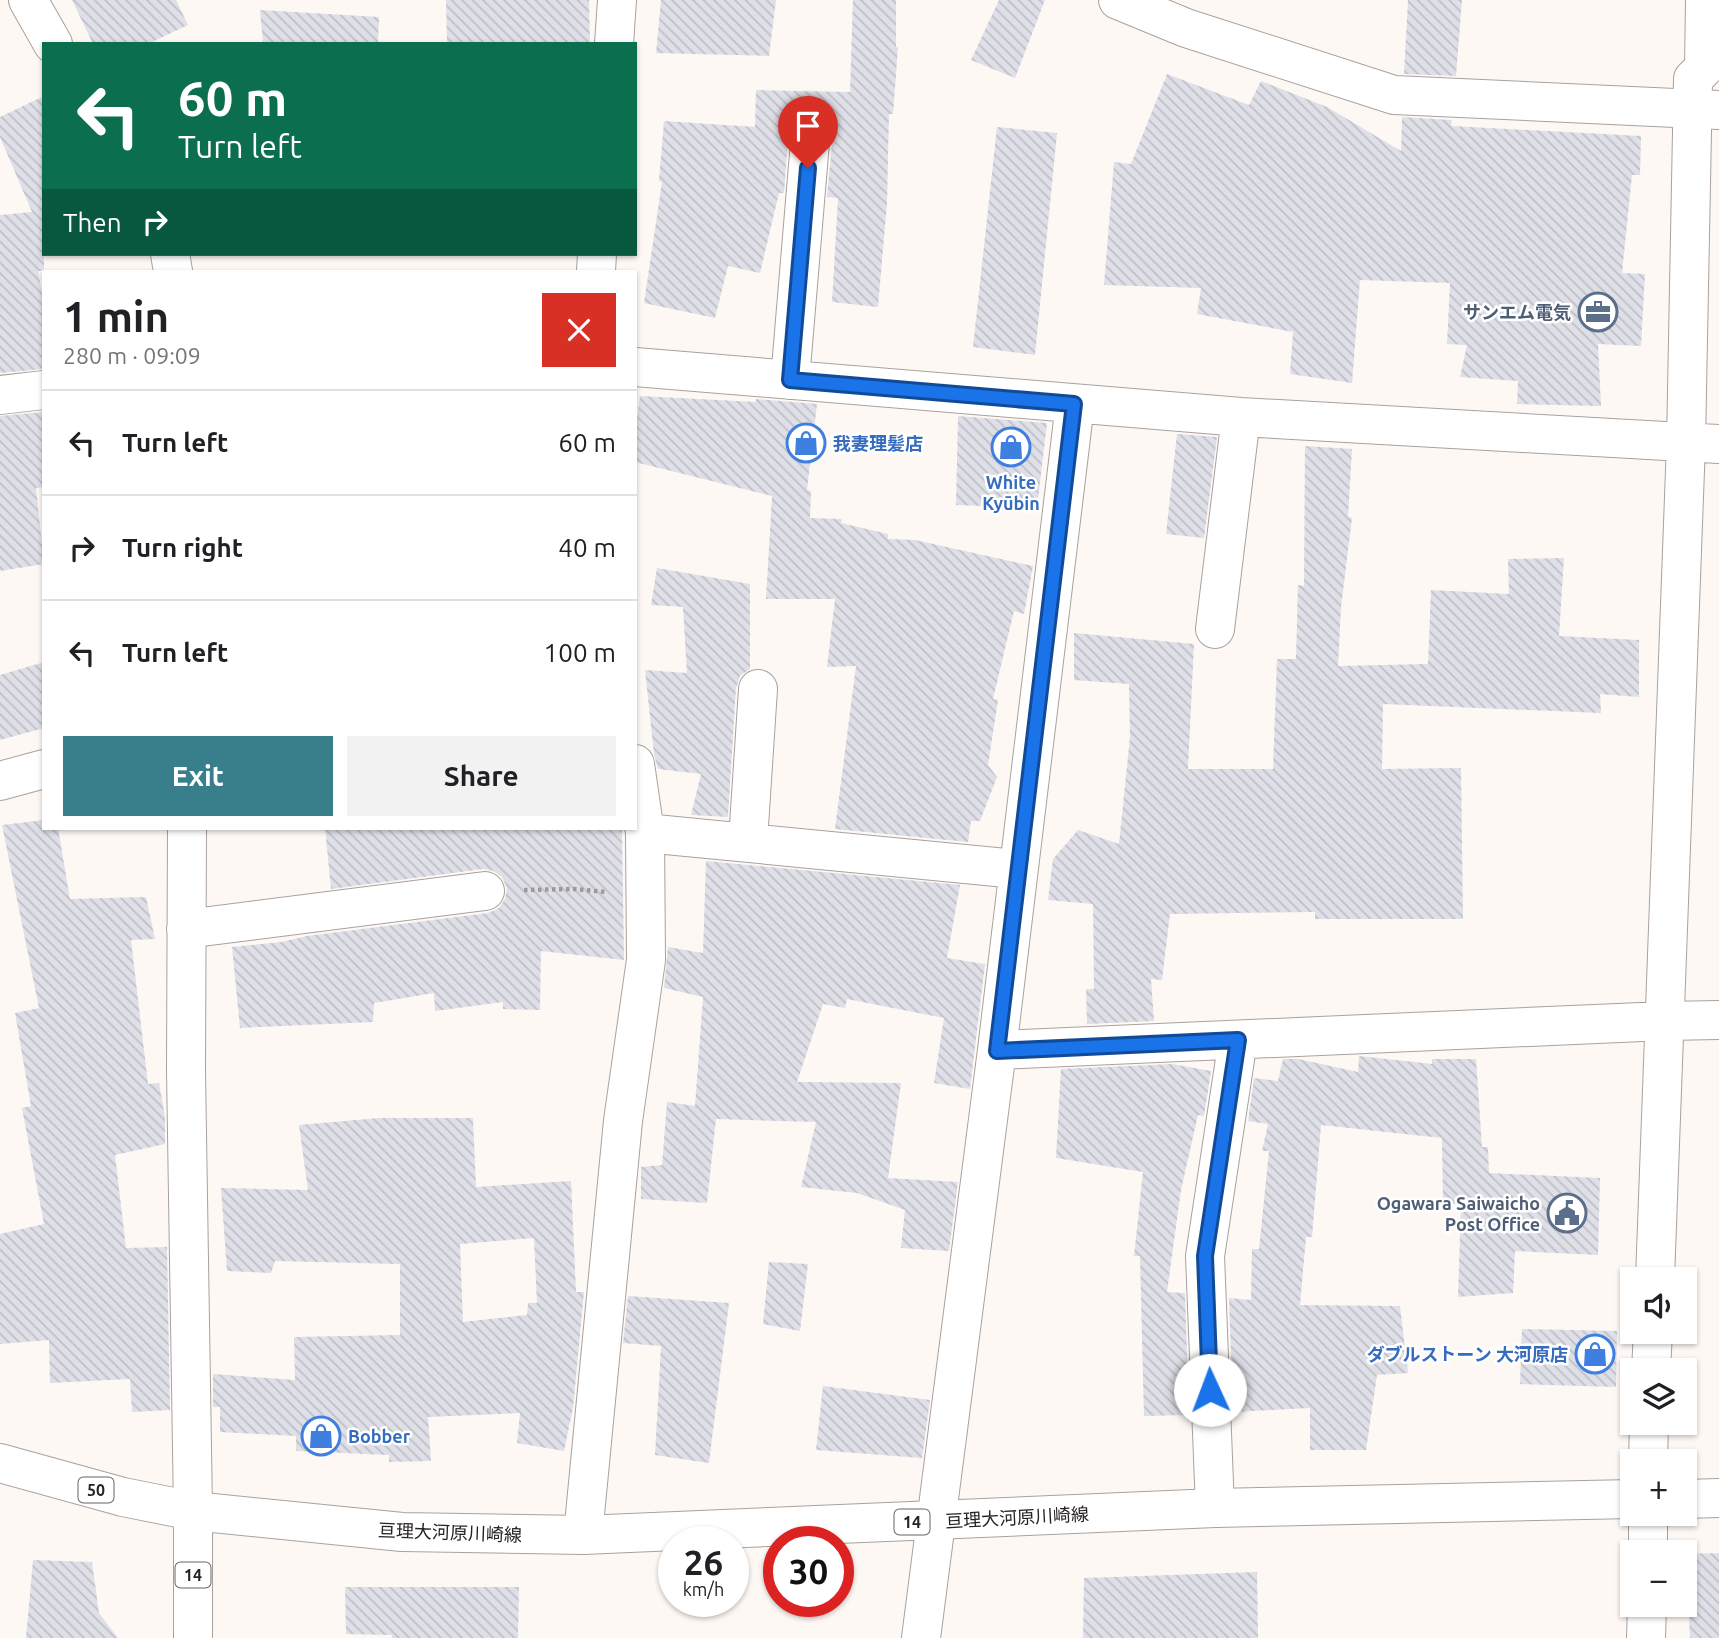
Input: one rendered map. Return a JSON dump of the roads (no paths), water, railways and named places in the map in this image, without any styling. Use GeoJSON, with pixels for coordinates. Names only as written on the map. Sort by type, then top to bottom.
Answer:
{"type":"FeatureCollection","features":[{"type":"Feature","properties":{"kind":"street"},"geometry":{"type":"LineString","coordinates":[[28,0],[52,42]]}},
{"type":"Feature","properties":{"kind":"street"},"geometry":{"type":"LineString","coordinates":[[614,42],[617,0]]}},
{"type":"Feature","properties":{"kind":"street"},"geometry":{"type":"LineString","coordinates":[[1118,0],[1186,28],[1394,95],[1702,99]]}},
{"type":"Feature","properties":{"kind":"street"},"geometry":{"type":"LineString","coordinates":[[1684,0],[1682,71],[1702,99]]}},
{"type":"Feature","properties":{"kind":"street"},"geometry":{"type":"LineString","coordinates":[[1655,1267],[1665,1021],[1703,444],[1702,99],[1705,0]]}},
{"type":"Feature","properties":{"kind":"street"},"geometry":{"type":"LineString","coordinates":[[790,380],[810,142]]}},
{"type":"Feature","properties":{"kind":"street"},"geometry":{"type":"LineString","coordinates":[[637,367],[1241,417],[1703,444]]}},
{"type":"Feature","properties":{"kind":"street"},"geometry":{"type":"LineString","coordinates":[[0,395],[42,390]]}},
{"type":"Feature","properties":{"kind":"street"},"geometry":{"type":"LineString","coordinates":[[921,1638],[997,1051],[1074,404]]}},
{"type":"Feature","properties":{"kind":"street"},"geometry":{"type":"LineString","coordinates":[[1215,629],[1241,417]]}},
{"type":"Feature","properties":{"kind":"street"},"geometry":{"type":"LineString","coordinates":[[748,841],[758,689]]}},
{"type":"Feature","properties":{"kind":"street"},"geometry":{"type":"LineString","coordinates":[[0,780],[42,770]]}},
{"type":"Feature","properties":{"kind":"street"},"geometry":{"type":"LineString","coordinates":[[583,1535],[623,1121],[646,960],[645,833],[637,778]]}},
{"type":"Feature","properties":{"kind":"street"},"geometry":{"type":"LineString","coordinates":[[187,830],[186,1071],[193,1511]]}},
{"type":"Feature","properties":{"kind":"street"},"geometry":{"type":"LineString","coordinates":[[645,833],[1017,869]]}},
{"type":"Feature","properties":{"kind":"street"},"geometry":{"type":"LineString","coordinates":[[186,929],[485,891]]}},
{"type":"Feature","properties":{"kind":"street"},"geometry":{"type":"LineString","coordinates":[[997,1051],[1719,1020]]}},
{"type":"Feature","properties":{"kind":"street"},"geometry":{"type":"LineString","coordinates":[[1215,1508],[1205,1256],[1238,1040]]}},
{"type":"Feature","properties":{"kind":"street","name":"50"},"geometry":{"type":"LineString","coordinates":[[0,1462],[123,1497],[193,1511]]}},
{"type":"Feature","properties":{"kind":"street"},"geometry":{"type":"LineString","coordinates":[[1697,1499],[1719,1498]]}},
{"type":"Feature","properties":{"kind":"street","name":"亘理大河原川崎線"},"geometry":{"type":"LineString","coordinates":[[193,1511],[402,1532],[583,1535],[1215,1508],[1620,1499]]}},
{"type":"Feature","properties":{"kind":"street","name":"14"},"geometry":{"type":"LineString","coordinates":[[193,1511],[193,1638]]}},
{"type":"Feature","properties":{"kind":"street"},"geometry":{"type":"LineString","coordinates":[[1646,1638],[1647,1617]]}},
{"type":"Feature","properties":{"kind":"place","name":"サンエム電気"},"geometry":{"type":"Point","coordinates":[1598,312]}},
{"type":"Feature","properties":{"kind":"place","name":"我妻理髪店"},"geometry":{"type":"Point","coordinates":[806,443]}},
{"type":"Feature","properties":{"kind":"place","name":"White Kyūbin"},"geometry":{"type":"Point","coordinates":[1011,447]}},
{"type":"Feature","properties":{"kind":"place","name":"Ogawara Saiwaicho Post Office"},"geometry":{"type":"Point","coordinates":[1567,1213]}},
{"type":"Feature","properties":{"kind":"place","name":"ダブルストーン 大河原店"},"geometry":{"type":"Point","coordinates":[1595,1354]}},
{"type":"Feature","properties":{"kind":"place","name":"Bobber"},"geometry":{"type":"Point","coordinates":[321,1436]}}]}
